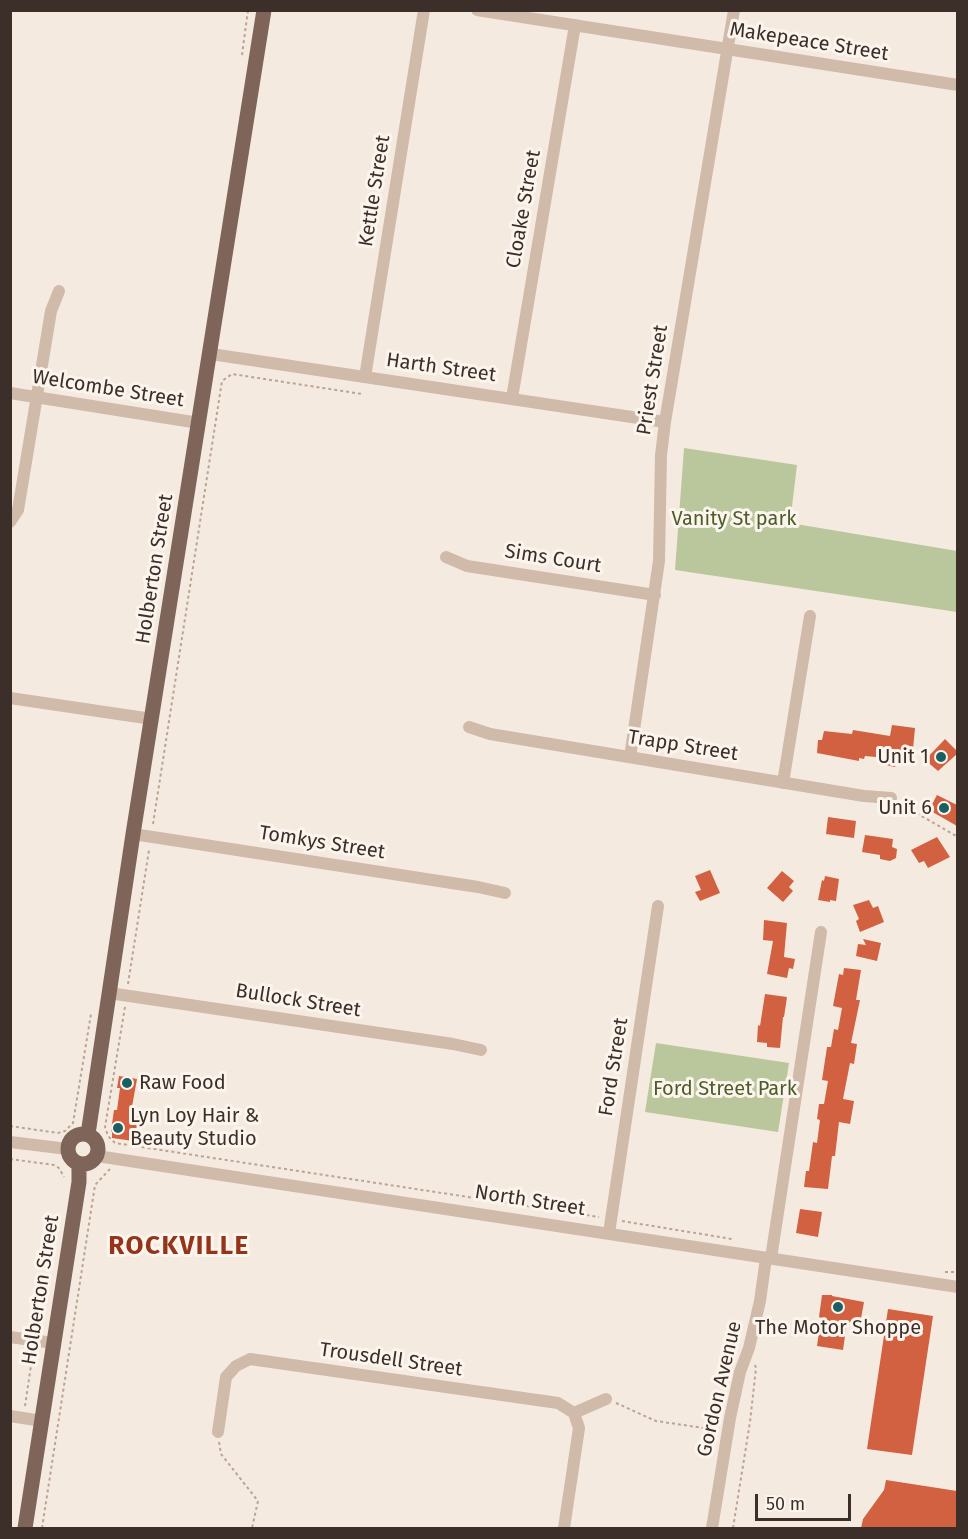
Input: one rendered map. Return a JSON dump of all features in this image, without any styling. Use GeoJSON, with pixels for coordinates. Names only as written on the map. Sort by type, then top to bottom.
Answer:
{"type":"FeatureCollection","features":[{"type":"Feature","properties":{"kind":"main road","name":"Holberton Street"},"geometry":{"type":"LineString","coordinates":[[88,1134],[264,10]]}},
{"type":"Feature","properties":{"kind":"main road"},"geometry":{"type":"LineString","coordinates":[[79,1134],[88,1134],[96,1140],[99,1146],[97,1156],[91,1163],[85,1164],[79,1164],[73,1160],[68,1149],[69,1143],[79,1134]]}},
{"type":"Feature","properties":{"kind":"main road","name":"Holberton Street"},"geometry":{"type":"LineString","coordinates":[[25,1528],[80,1182],[79,1164]]}},
{"type":"Feature","properties":{"kind":"street","name":"Kettle Street"},"geometry":{"type":"LineString","coordinates":[[365,377],[424,10]]}},
{"type":"Feature","properties":{"kind":"street","name":"Makepeace Street"},"geometry":{"type":"LineString","coordinates":[[477,10],[557,16],[575,25],[957,85]]}},
{"type":"Feature","properties":{"kind":"street","name":"Priest Street"},"geometry":{"type":"LineString","coordinates":[[630,757],[659,561],[661,455],[665,422],[734,10]]}},
{"type":"Feature","properties":{"kind":"street","name":"Cloake Street"},"geometry":{"type":"LineString","coordinates":[[512,398],[575,25]]}},
{"type":"Feature","properties":{"kind":"street"},"geometry":{"type":"LineString","coordinates":[[10,522],[18,510],[51,311],[59,291]]}},
{"type":"Feature","properties":{"kind":"street","name":"Harth Street"},"geometry":{"type":"LineString","coordinates":[[211,354],[665,422]]}},
{"type":"Feature","properties":{"kind":"street","name":"Welcombe Street"},"geometry":{"type":"LineString","coordinates":[[10,393],[199,423]]}},
{"type":"Feature","properties":{"kind":"street","name":"Sims Court"},"geometry":{"type":"LineString","coordinates":[[446,557],[467,566],[655,595]]}},
{"type":"Feature","properties":{"kind":"street"},"geometry":{"type":"LineString","coordinates":[[783,783],[810,616]]}},
{"type":"Feature","properties":{"kind":"street"},"geometry":{"type":"LineString","coordinates":[[10,698],[152,719]]}},
{"type":"Feature","properties":{"kind":"street","name":"Trapp Street"},"geometry":{"type":"LineString","coordinates":[[469,727],[490,734],[864,796],[891,798]]}},
{"type":"Feature","properties":{"kind":"street","name":"Tomkys Street"},"geometry":{"type":"LineString","coordinates":[[134,834],[505,893]]}},
{"type":"Feature","properties":{"kind":"street","name":"Ford Street"},"geometry":{"type":"LineString","coordinates":[[609,1233],[658,906]]}},
{"type":"Feature","properties":{"kind":"street","name":"Gordon Avenue"},"geometry":{"type":"LineString","coordinates":[[712,1528],[730,1418],[740,1372],[749,1348],[769,1258],[821,932]]}},
{"type":"Feature","properties":{"kind":"street","name":"Bullock Street"},"geometry":{"type":"LineString","coordinates":[[109,993],[481,1050]]}},
{"type":"Feature","properties":{"kind":"street"},"geometry":{"type":"LineString","coordinates":[[10,1142],[68,1149]]}},
{"type":"Feature","properties":{"kind":"street","name":"North Street"},"geometry":{"type":"LineString","coordinates":[[97,1156],[957,1287]]}},
{"type":"Feature","properties":{"kind":"street"},"geometry":{"type":"LineString","coordinates":[[10,1337],[53,1343]]}},
{"type":"Feature","properties":{"kind":"street","name":"Trousdell Street"},"geometry":{"type":"LineString","coordinates":[[218,1432],[226,1377],[236,1366],[250,1359],[558,1404],[574,1413]]}},
{"type":"Feature","properties":{"kind":"street"},"geometry":{"type":"LineString","coordinates":[[564,1528],[579,1428],[574,1413],[606,1399]]}},
{"type":"Feature","properties":{"kind":"street"},"geometry":{"type":"LineString","coordinates":[[17,1417],[42,1421]]}},
{"type":"Feature","properties":{"kind":"path"},"geometry":{"type":"LineString","coordinates":[[362,394],[232,374],[222,381],[105,1127],[108,1136],[115,1143],[737,1240]]}},
{"type":"Feature","properties":{"kind":"path"},"geometry":{"type":"LineString","coordinates":[[891,798],[957,837]]}},
{"type":"Feature","properties":{"kind":"path"},"geometry":{"type":"LineString","coordinates":[[10,1126],[58,1133],[65,1131],[73,1123]]}},
{"type":"Feature","properties":{"kind":"path"},"geometry":{"type":"LineString","coordinates":[[10,1159],[54,1165],[63,1173],[65,1179]]}},
{"type":"Feature","properties":{"kind":"path"},"geometry":{"type":"LineString","coordinates":[[42,1528],[95,1185],[110,1169]]}},
{"type":"Feature","properties":{"kind":"path"},"geometry":{"type":"LineString","coordinates":[[945,1272],[957,1272]]}},
{"type":"Feature","properties":{"kind":"path"},"geometry":{"type":"LineString","coordinates":[[17,1417],[37,1341]]}},
{"type":"Feature","properties":{"kind":"path"},"geometry":{"type":"LineString","coordinates":[[733,1528],[756,1368],[749,1348]]}},
{"type":"Feature","properties":{"kind":"path"},"geometry":{"type":"LineString","coordinates":[[606,1399],[656,1422],[704,1429]]}},
{"type":"Feature","properties":{"kind":"path"},"geometry":{"type":"LineString","coordinates":[[218,1432],[221,1454],[258,1501],[252,1528]]}},
{"type":"Feature","properties":{"kind":"green space","name":"Vanity St park"},"geometry":{"type":"Polygon","coordinates":[[[684,448],[797,465],[790,523],[957,551],[957,612],[675,570],[684,448]]]}},
{"type":"Feature","properties":{"kind":"green space","name":"Ford Street Park"},"geometry":{"type":"Polygon","coordinates":[[[656,1043],[789,1063],[778,1132],[645,1112],[656,1043]]]}},
{"type":"Feature","properties":{"kind":"building"},"geometry":{"type":"Polygon","coordinates":[[[892,725],[915,728],[913,749],[908,745],[909,757],[904,756],[904,762],[897,761],[895,767],[886,765],[887,758],[865,756],[864,759],[859,758],[859,761],[817,753],[818,740],[822,740],[824,731],[852,734],[853,730],[890,736],[892,725]]]}},
{"type":"Feature","properties":{"kind":"building","name":"Unit 1"},"geometry":{"type":"Polygon","coordinates":[[[945,739],[957,751],[957,754],[938,771],[925,760],[945,739]]]}},
{"type":"Feature","properties":{"kind":"building","name":"Unit 6"},"geometry":{"type":"Polygon","coordinates":[[[937,795],[957,805],[957,826],[929,810],[937,795]]]}},
{"type":"Feature","properties":{"kind":"building"},"geometry":{"type":"Polygon","coordinates":[[[828,817],[856,821],[854,838],[826,834],[828,817]]]}},
{"type":"Feature","properties":{"kind":"building"},"geometry":{"type":"Polygon","coordinates":[[[865,835],[893,839],[892,847],[897,849],[896,858],[890,861],[880,859],[880,855],[862,852],[865,835]]]}},
{"type":"Feature","properties":{"kind":"building"},"geometry":{"type":"Polygon","coordinates":[[[937,837],[950,857],[928,868],[924,861],[919,863],[911,850],[937,837]]]}},
{"type":"Feature","properties":{"kind":"building"},"geometry":{"type":"Polygon","coordinates":[[[710,870],[720,893],[700,901],[695,892],[701,890],[695,876],[710,870]]]}},
{"type":"Feature","properties":{"kind":"building"},"geometry":{"type":"Polygon","coordinates":[[[782,871],[794,881],[789,887],[793,891],[783,902],[767,888],[782,871]]]}},
{"type":"Feature","properties":{"kind":"building"},"geometry":{"type":"Polygon","coordinates":[[[825,876],[839,879],[836,901],[818,900],[825,876]]]}},
{"type":"Feature","properties":{"kind":"building"},"geometry":{"type":"Polygon","coordinates":[[[869,900],[873,908],[878,906],[884,922],[860,932],[856,921],[859,919],[853,905],[869,900]]]}},
{"type":"Feature","properties":{"kind":"building"},"geometry":{"type":"Polygon","coordinates":[[[764,920],[787,923],[784,957],[795,959],[793,969],[789,968],[787,978],[767,974],[773,941],[763,940],[764,920]]]}},
{"type":"Feature","properties":{"kind":"building"},"geometry":{"type":"Polygon","coordinates":[[[863,939],[881,943],[877,961],[856,956],[858,944],[866,945],[863,939]]]}},
{"type":"Feature","properties":{"kind":"building"},"geometry":{"type":"Polygon","coordinates":[[[844,968],[861,970],[856,1000],[860,1000],[851,1043],[857,1044],[854,1064],[850,1063],[843,1099],[854,1101],[850,1124],[839,1122],[828,1189],[804,1187],[813,1142],[817,1143],[820,1120],[817,1119],[819,1104],[824,1104],[828,1081],[822,1080],[827,1047],[831,1047],[834,1029],[838,1030],[842,1008],[833,1006],[839,974],[843,975],[844,968]]]}},
{"type":"Feature","properties":{"kind":"building"},"geometry":{"type":"Polygon","coordinates":[[[765,994],[787,997],[780,1048],[767,1047],[767,1043],[757,1042],[758,1025],[760,1026],[765,994]]]}},
{"type":"Feature","properties":{"kind":"building"},"geometry":{"type":"Polygon","coordinates":[[[119,1076],[137,1079],[131,1112],[139,1114],[133,1141],[112,1138],[114,1110],[117,1110],[120,1088],[117,1088],[119,1076]]]}},
{"type":"Feature","properties":{"kind":"building"},"geometry":{"type":"Polygon","coordinates":[[[800,1209],[822,1212],[818,1237],[796,1233],[800,1209]]]}},
{"type":"Feature","properties":{"kind":"building"},"geometry":{"type":"Polygon","coordinates":[[[822,1295],[864,1302],[860,1324],[847,1322],[843,1350],[817,1346],[822,1295]]]}},
{"type":"Feature","properties":{"kind":"building"},"geometry":{"type":"Polygon","coordinates":[[[888,1309],[933,1316],[912,1455],[867,1449],[888,1309]]]}},
{"type":"Feature","properties":{"kind":"building"},"geometry":{"type":"Polygon","coordinates":[[[886,1480],[957,1491],[957,1528],[861,1528],[863,1519],[884,1490],[886,1480]]]}},
{"type":"Feature","properties":{"kind":"place","name":"Unit 1"},"geometry":{"type":"Point","coordinates":[941,757]}},
{"type":"Feature","properties":{"kind":"place","name":"Unit 6"},"geometry":{"type":"Point","coordinates":[944,808]}},
{"type":"Feature","properties":{"kind":"place","name":"Raw Food"},"geometry":{"type":"Point","coordinates":[127,1083]}},
{"type":"Feature","properties":{"kind":"place","name":"Lyn Loy Hair & Beauty Studio"},"geometry":{"type":"Point","coordinates":[118,1128]}},
{"type":"Feature","properties":{"kind":"place","name":"The Motor Shoppe"},"geometry":{"type":"Point","coordinates":[838,1307]}},
{"type":"Feature","properties":{"kind":"district","name":"ROCKVILLE"},"geometry":{"type":"Point","coordinates":[179,1247]}}]}
